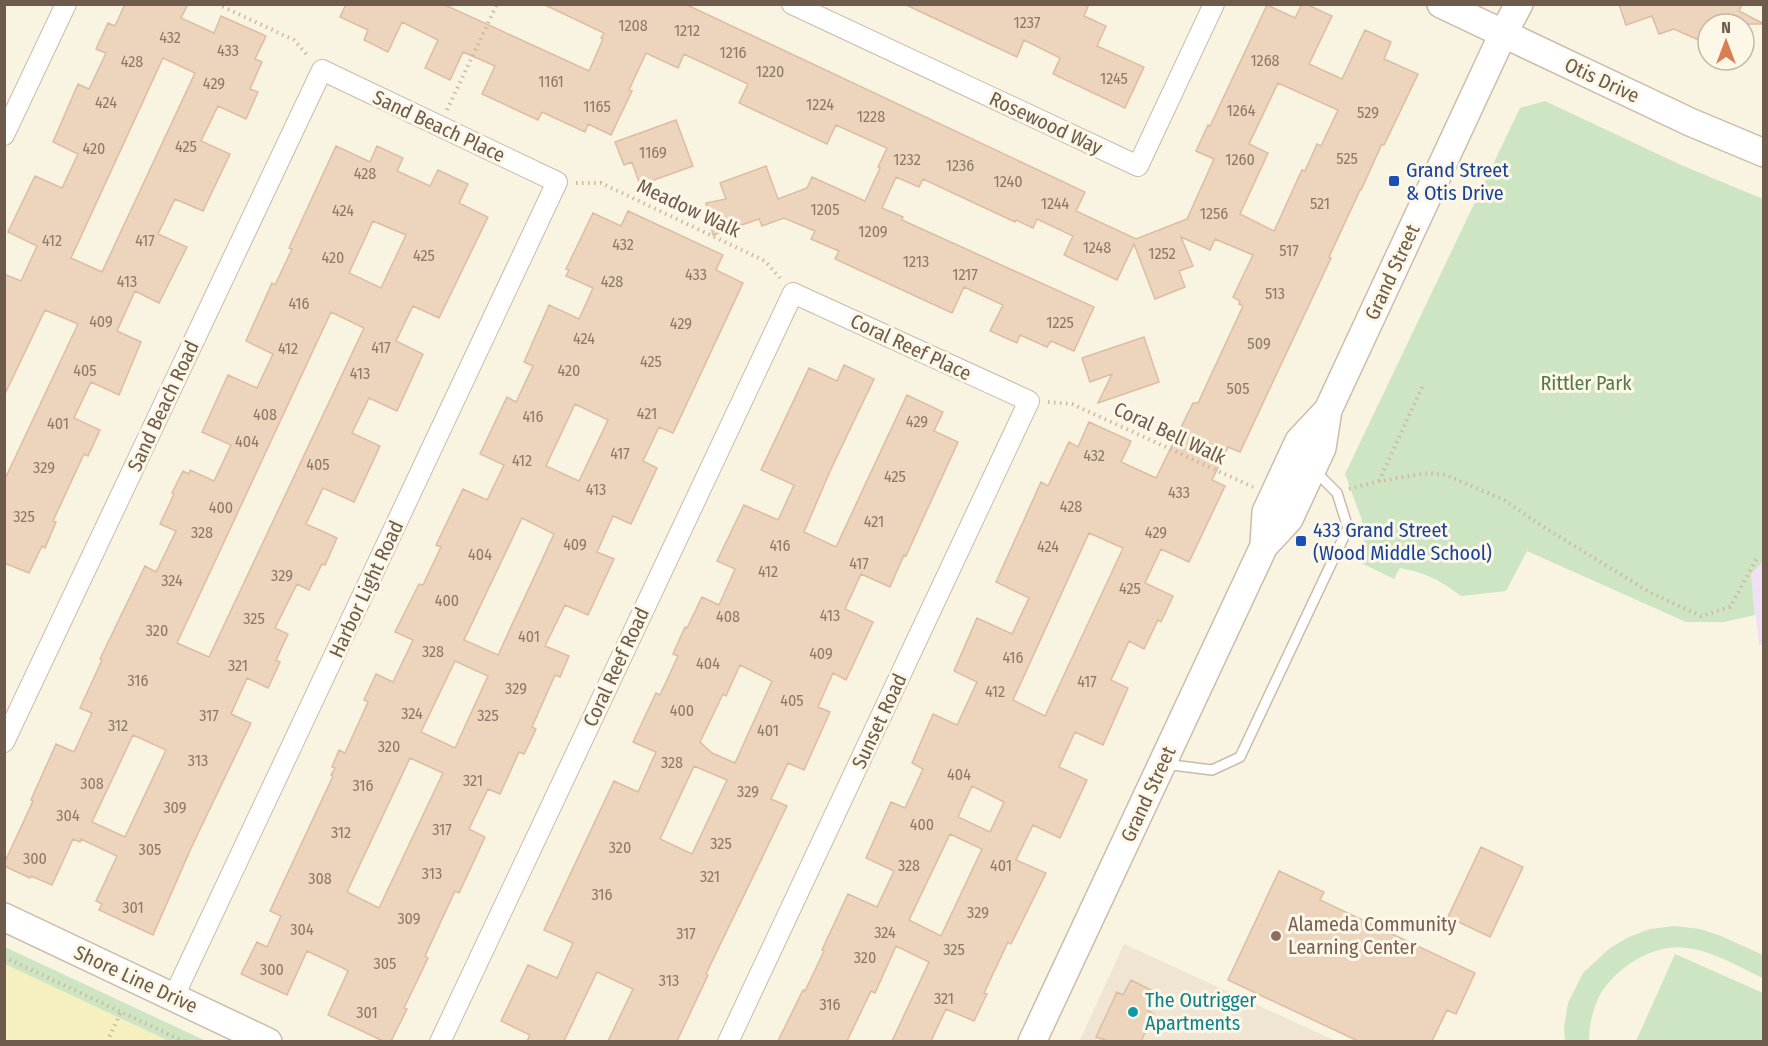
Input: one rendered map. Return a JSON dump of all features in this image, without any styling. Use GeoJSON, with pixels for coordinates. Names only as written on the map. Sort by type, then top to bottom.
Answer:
{"type":"FeatureCollection","features":[{"type":"Feature","properties":{"kind":"street"},"geometry":{"type":"LineString","coordinates":[[4,135],[66,4]]}},
{"type":"Feature","properties":{"kind":"street","name":"Rosewood Way"},"geometry":{"type":"LineString","coordinates":[[792,4],[1138,166],[1214,4]]}},
{"type":"Feature","properties":{"kind":"street","name":"Otis Drive"},"geometry":{"type":"LineString","coordinates":[[1441,4],[1690,122],[1764,153]]}},
{"type":"Feature","properties":{"kind":"street","name":"Grand Street"},"geometry":{"type":"LineString","coordinates":[[1032,1041],[1264,546],[1289,519],[1313,469],[1322,448],[1328,410],[1519,4]]}},
{"type":"Feature","properties":{"kind":"street","name":"Sand Beach Place"},"geometry":{"type":"LineString","coordinates":[[321,70],[558,182]]}},
{"type":"Feature","properties":{"kind":"street","name":"Sand Beach Road"},"geometry":{"type":"LineString","coordinates":[[4,742],[321,70]]}},
{"type":"Feature","properties":{"kind":"street","name":"Harbor Light Road"},"geometry":{"type":"LineString","coordinates":[[174,996],[558,182]]}},
{"type":"Feature","properties":{"kind":"street","name":"Coral Reef Place"},"geometry":{"type":"LineString","coordinates":[[793,292],[1029,401]]}},
{"type":"Feature","properties":{"kind":"street","name":"Coral Reef Road"},"geometry":{"type":"LineString","coordinates":[[440,1041],[793,292]]}},
{"type":"Feature","properties":{"kind":"street","name":"Sunset Road"},"geometry":{"type":"LineString","coordinates":[[728,1041],[1029,401]]}},
{"type":"Feature","properties":{"kind":"street","name":"Grand Street"},"geometry":{"type":"LineString","coordinates":[[1264,546],[1266,512],[1273,496],[1299,441],[1328,410]]}},
{"type":"Feature","properties":{"kind":"street","name":"Shore Line Drive"},"geometry":{"type":"LineString","coordinates":[[4,917],[268,1041]]}},
{"type":"Feature","properties":{"kind":"lane"},"geometry":{"type":"LineString","coordinates":[[1162,764],[1212,770],[1240,758],[1348,528],[1337,493],[1313,469]]}},
{"type":"Feature","properties":{"kind":"path"},"geometry":{"type":"LineString","coordinates":[[218,4],[294,40],[321,70]]}},
{"type":"Feature","properties":{"kind":"path"},"geometry":{"type":"LineString","coordinates":[[440,127],[497,4]]}},
{"type":"Feature","properties":{"kind":"path","name":"Meadow Walk"},"geometry":{"type":"LineString","coordinates":[[558,182],[601,183],[765,261],[793,292]]}},
{"type":"Feature","properties":{"kind":"path"},"geometry":{"type":"LineString","coordinates":[[1378,481],[1423,385]]}},
{"type":"Feature","properties":{"kind":"path","name":"Coral Bell Walk"},"geometry":{"type":"LineString","coordinates":[[1029,401],[1072,404],[1273,496]]}},
{"type":"Feature","properties":{"kind":"path"},"geometry":{"type":"LineString","coordinates":[[1337,493],[1378,481],[1428,473],[1446,475],[1504,500],[1651,594],[1701,616],[1730,607],[1757,558]]}},
{"type":"Feature","properties":{"kind":"path"},"geometry":{"type":"LineString","coordinates":[[4,957],[185,1041]]}},
{"type":"Feature","properties":{"kind":"path"},"geometry":{"type":"LineString","coordinates":[[107,1041],[121,1012]]}},
{"type":"Feature","properties":{"kind":"shaded area"},"geometry":{"type":"Polygon","coordinates":[[[1763,560],[1763,645],[1759,645],[1751,574],[1763,560]]]}},
{"type":"Feature","properties":{"kind":"shaded area"},"geometry":{"type":"Polygon","coordinates":[[[1124,944],[1336,1041],[1079,1042],[1124,944]]]}},
{"type":"Feature","properties":{"kind":"green space","name":"Rittler Park"},"geometry":{"type":"Polygon","coordinates":[[[1545,101],[1681,165],[1763,199],[1764,560],[1751,574],[1755,615],[1724,622],[1686,622],[1527,551],[1506,591],[1461,596],[1439,581],[1418,572],[1400,568],[1394,579],[1355,560],[1367,534],[1345,474],[1520,108],[1545,101]]]}},
{"type":"Feature","properties":{"kind":"green space"},"geometry":{"type":"Polygon","coordinates":[[[1675,926],[1700,929],[1763,955],[1763,978],[1706,952],[1675,947],[1662,949],[1638,958],[1608,983],[1601,993],[1592,1016],[1589,1041],[1565,1041],[1564,1028],[1568,1003],[1583,973],[1610,948],[1629,937],[1650,929],[1675,926]]]}},
{"type":"Feature","properties":{"kind":"green space"},"geometry":{"type":"Polygon","coordinates":[[[5,947],[206,1041],[5,1041],[5,947]]]}},
{"type":"Feature","properties":{"kind":"green space"},"geometry":{"type":"Polygon","coordinates":[[[1675,954],[1763,993],[1763,1041],[1636,1041],[1675,954]]]}},
{"type":"Feature","properties":{"kind":"sand"},"geometry":{"type":"Polygon","coordinates":[[[5,964],[169,1041],[5,1041],[5,964]]]}},
{"type":"Feature","properties":{"kind":"building"},"geometry":{"type":"Polygon","coordinates":[[[125,4],[188,4],[181,18],[214,33],[221,16],[266,36],[255,59],[262,62],[250,89],[258,92],[246,119],[218,106],[201,141],[230,154],[203,211],[175,199],[158,234],[187,247],[159,303],[135,291],[117,331],[141,342],[119,395],[91,382],[74,418],[100,430],[88,456],[84,454],[53,521],[56,522],[45,548],[42,546],[29,573],[4,563],[4,481],[78,324],[45,310],[4,396],[4,274],[21,281],[37,246],[8,232],[35,176],[62,188],[78,154],[53,142],[78,84],[89,89],[106,53],[96,49],[108,23],[115,26],[125,4]],[[163,58],[71,258],[102,272],[195,73],[163,58]]]}},
{"type":"Feature","properties":{"kind":"building"},"geometry":{"type":"Polygon","coordinates":[[[346,4],[443,4],[589,71],[604,33],[543,4],[685,4],[1085,192],[1076,211],[1136,239],[1187,219],[1214,159],[1196,151],[1267,5],[1295,18],[1302,4],[1332,16],[1309,64],[1342,79],[1365,30],[1391,42],[1384,59],[1418,74],[1360,190],[1329,257],[1331,258],[1240,452],[1228,447],[1212,480],[1225,486],[1189,562],[1161,549],[1145,583],[1173,596],[1161,622],[1158,620],[1144,649],[1129,641],[1111,680],[1128,688],[1103,745],[1075,732],[1059,767],[1087,780],[1060,838],[1033,825],[1016,860],[1046,873],[1011,944],[1008,942],[984,993],[987,994],[974,1021],[946,1009],[931,1041],[892,1041],[929,962],[896,946],[875,993],[871,991],[847,1041],[778,1041],[803,990],[805,991],[848,894],[877,907],[894,871],[866,858],[891,802],[905,808],[923,769],[912,763],[933,714],[957,725],[977,682],[954,671],[977,618],[1012,634],[1029,598],[996,582],[1041,482],[1048,486],[1069,442],[1078,447],[1089,422],[1131,441],[1121,462],[1156,478],[1193,403],[1198,403],[1243,306],[1233,297],[1253,255],[1215,239],[1210,250],[1181,237],[1193,266],[1179,271],[1185,287],[1155,299],[1134,244],[1117,280],[1064,255],[1073,236],[1037,219],[1033,228],[1016,220],[1015,222],[923,179],[919,187],[896,177],[882,208],[903,217],[902,220],[1094,307],[1074,351],[1051,341],[1047,347],[1020,335],[1017,343],[990,331],[1003,305],[964,287],[952,313],[835,259],[839,251],[811,239],[815,231],[784,218],[762,226],[759,219],[713,235],[706,203],[726,199],[720,183],[766,166],[778,199],[807,188],[812,177],[865,201],[887,148],[836,125],[827,144],[739,103],[748,84],[684,54],[678,68],[646,53],[629,90],[632,91],[611,135],[588,124],[585,132],[542,112],[538,120],[482,94],[495,66],[463,52],[450,80],[425,68],[438,40],[402,22],[388,52],[364,40],[368,30],[340,17],[346,4]],[[1278,83],[1249,144],[1268,153],[1240,214],[1274,231],[1302,170],[1305,171],[1317,144],[1321,146],[1338,110],[1278,83]],[[1089,533],[1013,700],[1045,716],[1123,548],[1089,533]],[[972,786],[958,817],[990,832],[1004,802],[972,786]],[[950,834],[909,920],[941,936],[982,849],[950,834]]]}},
{"type":"Feature","properties":{"kind":"building"},"geometry":{"type":"Polygon","coordinates":[[[904,4],[1089,4],[1084,16],[1106,26],[1097,46],[1144,67],[1125,108],[1053,74],[1060,58],[1024,40],[1017,57],[904,4]]]}},
{"type":"Feature","properties":{"kind":"building"},"geometry":{"type":"Polygon","coordinates":[[[1619,4],[1742,4],[1739,11],[1741,12],[1696,12],[1696,39],[1674,29],[1659,34],[1652,16],[1626,25],[1619,4]]]}},
{"type":"Feature","properties":{"kind":"building"},"geometry":{"type":"Polygon","coordinates":[[[676,120],[693,166],[640,185],[632,162],[624,165],[615,142],[676,120]]]}},
{"type":"Feature","properties":{"kind":"building"},"geometry":{"type":"Polygon","coordinates":[[[336,146],[370,162],[377,146],[403,158],[397,171],[430,186],[438,170],[468,184],[459,203],[488,217],[439,318],[413,306],[396,341],[423,354],[397,411],[369,398],[352,433],[380,446],[354,502],[323,488],[306,524],[337,538],[325,565],[322,564],[309,590],[297,584],[275,628],[288,634],[276,660],[280,662],[268,688],[247,678],[231,714],[251,723],[192,846],[153,935],[99,910],[102,904],[96,901],[117,856],[81,839],[80,842],[73,839],[52,885],[31,876],[30,878],[4,864],[56,744],[74,752],[92,713],[80,708],[102,660],[100,659],[145,566],[156,572],[176,531],[160,524],[183,471],[189,474],[190,470],[214,481],[231,445],[202,432],[228,375],[257,388],[273,354],[246,341],[272,283],[275,285],[292,249],[289,248],[336,146]],[[373,221],[349,273],[381,288],[406,235],[373,221]],[[331,312],[177,643],[209,657],[364,328],[331,312]],[[133,735],[92,822],[125,837],[166,750],[133,735]]]}},
{"type":"Feature","properties":{"kind":"building"},"geometry":{"type":"Polygon","coordinates":[[[628,211],[723,255],[716,270],[743,283],[673,433],[659,427],[643,461],[657,468],[631,524],[613,516],[597,552],[614,559],[588,615],[565,605],[545,646],[569,656],[560,677],[555,675],[532,727],[536,729],[524,754],[519,752],[500,794],[488,789],[469,829],[485,837],[459,893],[455,891],[425,956],[428,958],[391,1041],[383,1041],[328,1015],[348,971],[307,951],[287,995],[241,974],[257,942],[267,947],[281,916],[270,911],[333,776],[331,775],[335,768],[332,767],[339,750],[345,753],[368,702],[364,700],[376,674],[393,682],[413,640],[395,632],[419,584],[423,585],[441,547],[436,545],[463,489],[487,500],[504,465],[480,454],[507,397],[516,402],[533,366],[524,362],[549,305],[579,319],[593,288],[566,276],[569,270],[566,269],[593,213],[621,226],[628,211]],[[575,404],[546,466],[579,481],[608,420],[575,404]],[[522,518],[464,640],[498,655],[554,534],[522,518]],[[455,661],[421,732],[455,748],[488,676],[455,661]],[[410,758],[347,892],[379,908],[443,773],[410,758]]]}},
{"type":"Feature","properties":{"kind":"building"},"geometry":{"type":"Polygon","coordinates":[[[1144,337],[1159,382],[1098,403],[1112,374],[1090,382],[1082,358],[1144,337]]]}},
{"type":"Feature","properties":{"kind":"building"},"geometry":{"type":"Polygon","coordinates":[[[844,365],[874,379],[804,532],[836,547],[907,395],[943,412],[934,431],[958,442],[906,556],[904,555],[890,587],[861,574],[845,609],[873,622],[846,680],[833,673],[818,707],[830,712],[804,770],[788,763],[771,799],[787,806],[706,974],[708,975],[677,1041],[608,1041],[633,989],[597,972],[564,1041],[527,1041],[530,1035],[501,1021],[528,965],[557,978],[573,943],[544,930],[614,781],[638,792],[656,752],[633,742],[656,693],[660,695],[678,656],[673,654],[685,627],[687,628],[702,597],[719,605],[735,569],[717,561],[744,505],[778,520],[794,485],[761,470],[809,368],[837,381],[844,365]],[[740,665],[726,696],[723,694],[700,742],[712,753],[735,763],[772,681],[740,665]],[[694,766],[660,839],[692,854],[727,780],[694,766]]]}},
{"type":"Feature","properties":{"kind":"building"},"geometry":{"type":"Polygon","coordinates":[[[1481,847],[1523,867],[1490,937],[1448,917],[1481,847]]]}},
{"type":"Feature","properties":{"kind":"building"},"geometry":{"type":"Polygon","coordinates":[[[1279,871],[1324,892],[1320,900],[1475,973],[1456,1014],[1447,1010],[1432,1041],[1358,1041],[1228,980],[1279,871]]]}},
{"type":"Feature","properties":{"kind":"building","name":"The Outrigger Apartments"},"geometry":{"type":"Polygon","coordinates":[[[1131,980],[1155,992],[1147,1010],[1154,1014],[1141,1041],[1108,1041],[1096,1037],[1117,992],[1123,995],[1131,980]]]}},
{"type":"Feature","properties":{"kind":"place","name":"Grand Street & Otis Drive"},"geometry":{"type":"Point","coordinates":[1394,181]}},
{"type":"Feature","properties":{"kind":"place","name":"433 Grand Street (Wood Middle School)"},"geometry":{"type":"Point","coordinates":[1301,541]}},
{"type":"Feature","properties":{"kind":"place","name":"Alameda Community Learning Center"},"geometry":{"type":"Point","coordinates":[1276,936]}},
{"type":"Feature","properties":{"kind":"place","name":"The Outrigger Apartments"},"geometry":{"type":"Point","coordinates":[1133,1012]}}]}
